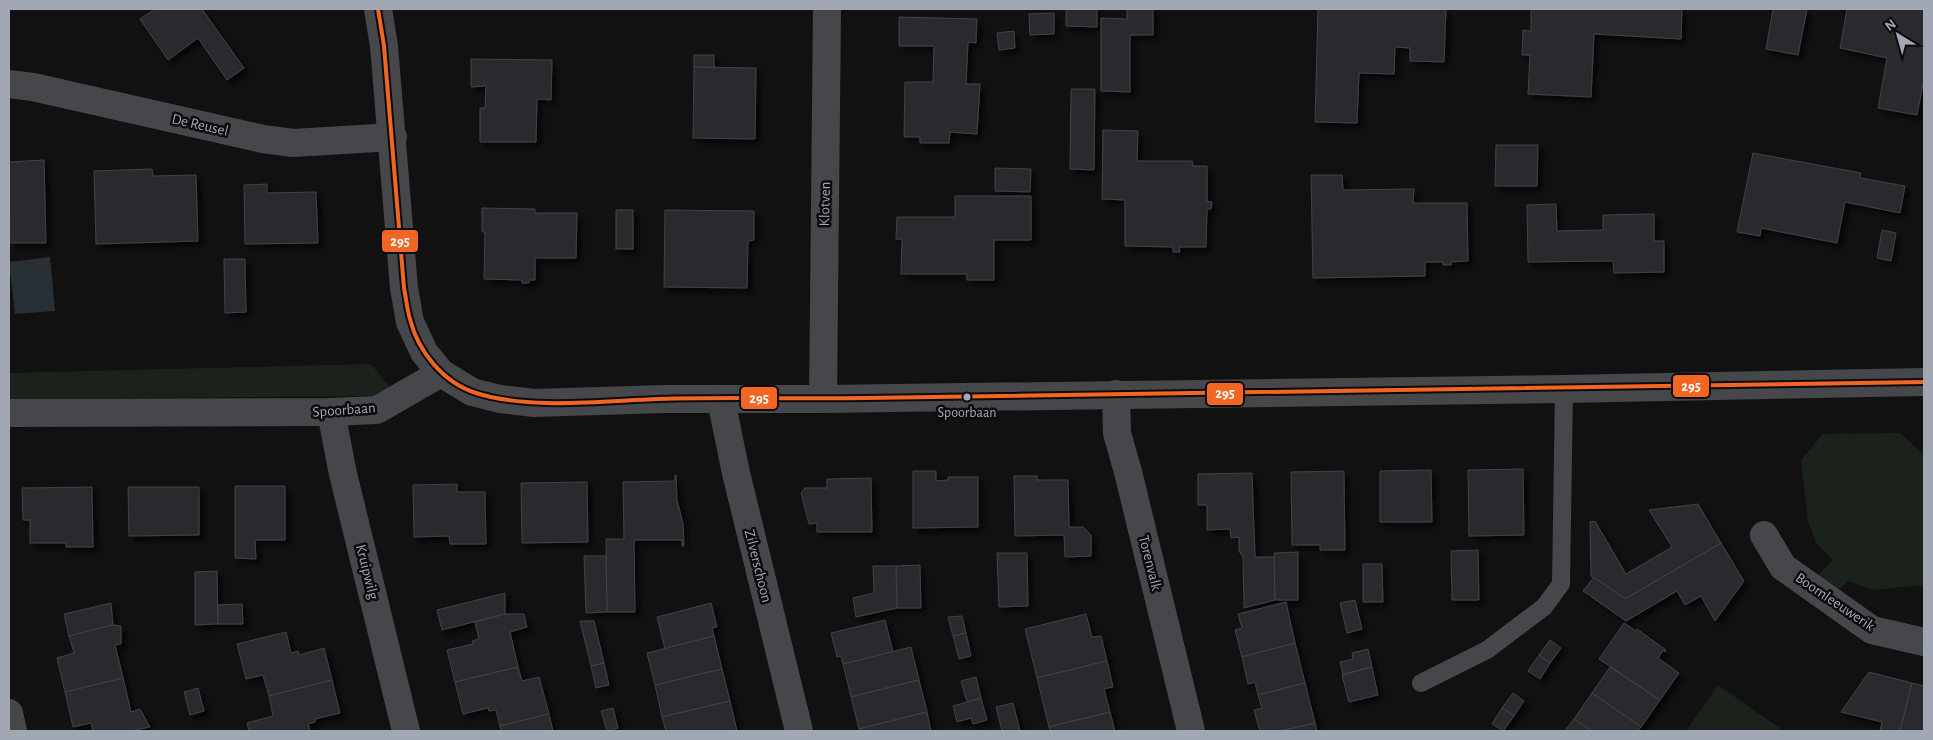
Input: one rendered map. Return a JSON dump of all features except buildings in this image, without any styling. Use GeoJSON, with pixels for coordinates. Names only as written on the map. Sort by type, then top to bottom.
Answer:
{"type":"FeatureCollection","features":[{"type":"Feature","properties":{"kind":"street"},"geometry":{"type":"LineString","coordinates":[[378,9],[384,46],[393,137],[404,288],[410,322],[424,352],[441,373],[472,392],[500,400],[534,402],[823,399],[1924,382]]}},
{"type":"Feature","properties":{"kind":"street","name":"Klotven"},"geometry":{"type":"LineString","coordinates":[[823,399],[827,9]]}},
{"type":"Feature","properties":{"kind":"street","name":"De Reusel"},"geometry":{"type":"LineString","coordinates":[[9,84],[42,89],[263,139],[293,143],[393,137]]}},
{"type":"Feature","properties":{"kind":"street","name":"Spoorbaan"},"geometry":{"type":"LineString","coordinates":[[9,412],[331,412],[377,410],[396,401],[441,373]]}},
{"type":"Feature","properties":{"kind":"street","name":"Torenvalk"},"geometry":{"type":"LineString","coordinates":[[1116,394],[1117,433],[1191,731]]}},
{"type":"Feature","properties":{"kind":"street","name":"Zilverschoon"},"geometry":{"type":"LineString","coordinates":[[721,400],[736,473],[799,731]]}},
{"type":"Feature","properties":{"kind":"street","name":"Kruipwilg"},"geometry":{"type":"LineString","coordinates":[[331,412],[345,483],[406,731]]}},
{"type":"Feature","properties":{"kind":"street","name":"Boomleeuwerik"},"geometry":{"type":"LineString","coordinates":[[1764,535],[1782,567],[1872,630],[1924,642]]}},
{"type":"Feature","properties":{"kind":"street"},"geometry":{"type":"LineString","coordinates":[[9,713],[13,731]]}},
{"type":"Feature","properties":{"kind":"lane"},"geometry":{"type":"LineString","coordinates":[[1421,683],[1487,650],[1544,607],[1561,584],[1564,389]]}},
{"type":"Feature","properties":{"kind":"shaded area"},"geometry":{"type":"Polygon","coordinates":[[[50,257],[55,311],[15,314],[9,262],[50,257]]]}},
{"type":"Feature","properties":{"kind":"shaded area"},"geometry":{"type":"Polygon","coordinates":[[[371,364],[390,388],[376,396],[9,399],[9,373],[371,364]]]}},
{"type":"Feature","properties":{"kind":"shaded area"},"geometry":{"type":"Polygon","coordinates":[[[1900,433],[1924,455],[1924,585],[1872,590],[1849,581],[1835,593],[1815,579],[1833,560],[1817,544],[1808,521],[1801,460],[1823,434],[1900,433]]]}},
{"type":"Feature","properties":{"kind":"shaded area"},"geometry":{"type":"Polygon","coordinates":[[[1718,685],[1781,729],[1779,731],[1686,731],[1718,685]]]}},
{"type":"Feature","properties":{"kind":"transit line","name":"295"},"geometry":{"type":"LineString","coordinates":[[378,9],[384,46],[404,288],[410,319],[419,343],[434,365],[453,382],[476,393],[519,401],[566,403],[684,398],[1130,395],[1924,382]]}},
{"type":"Feature","properties":{"kind":"place","name":"Spoorbaan"},"geometry":{"type":"Point","coordinates":[967,397]}}]}
